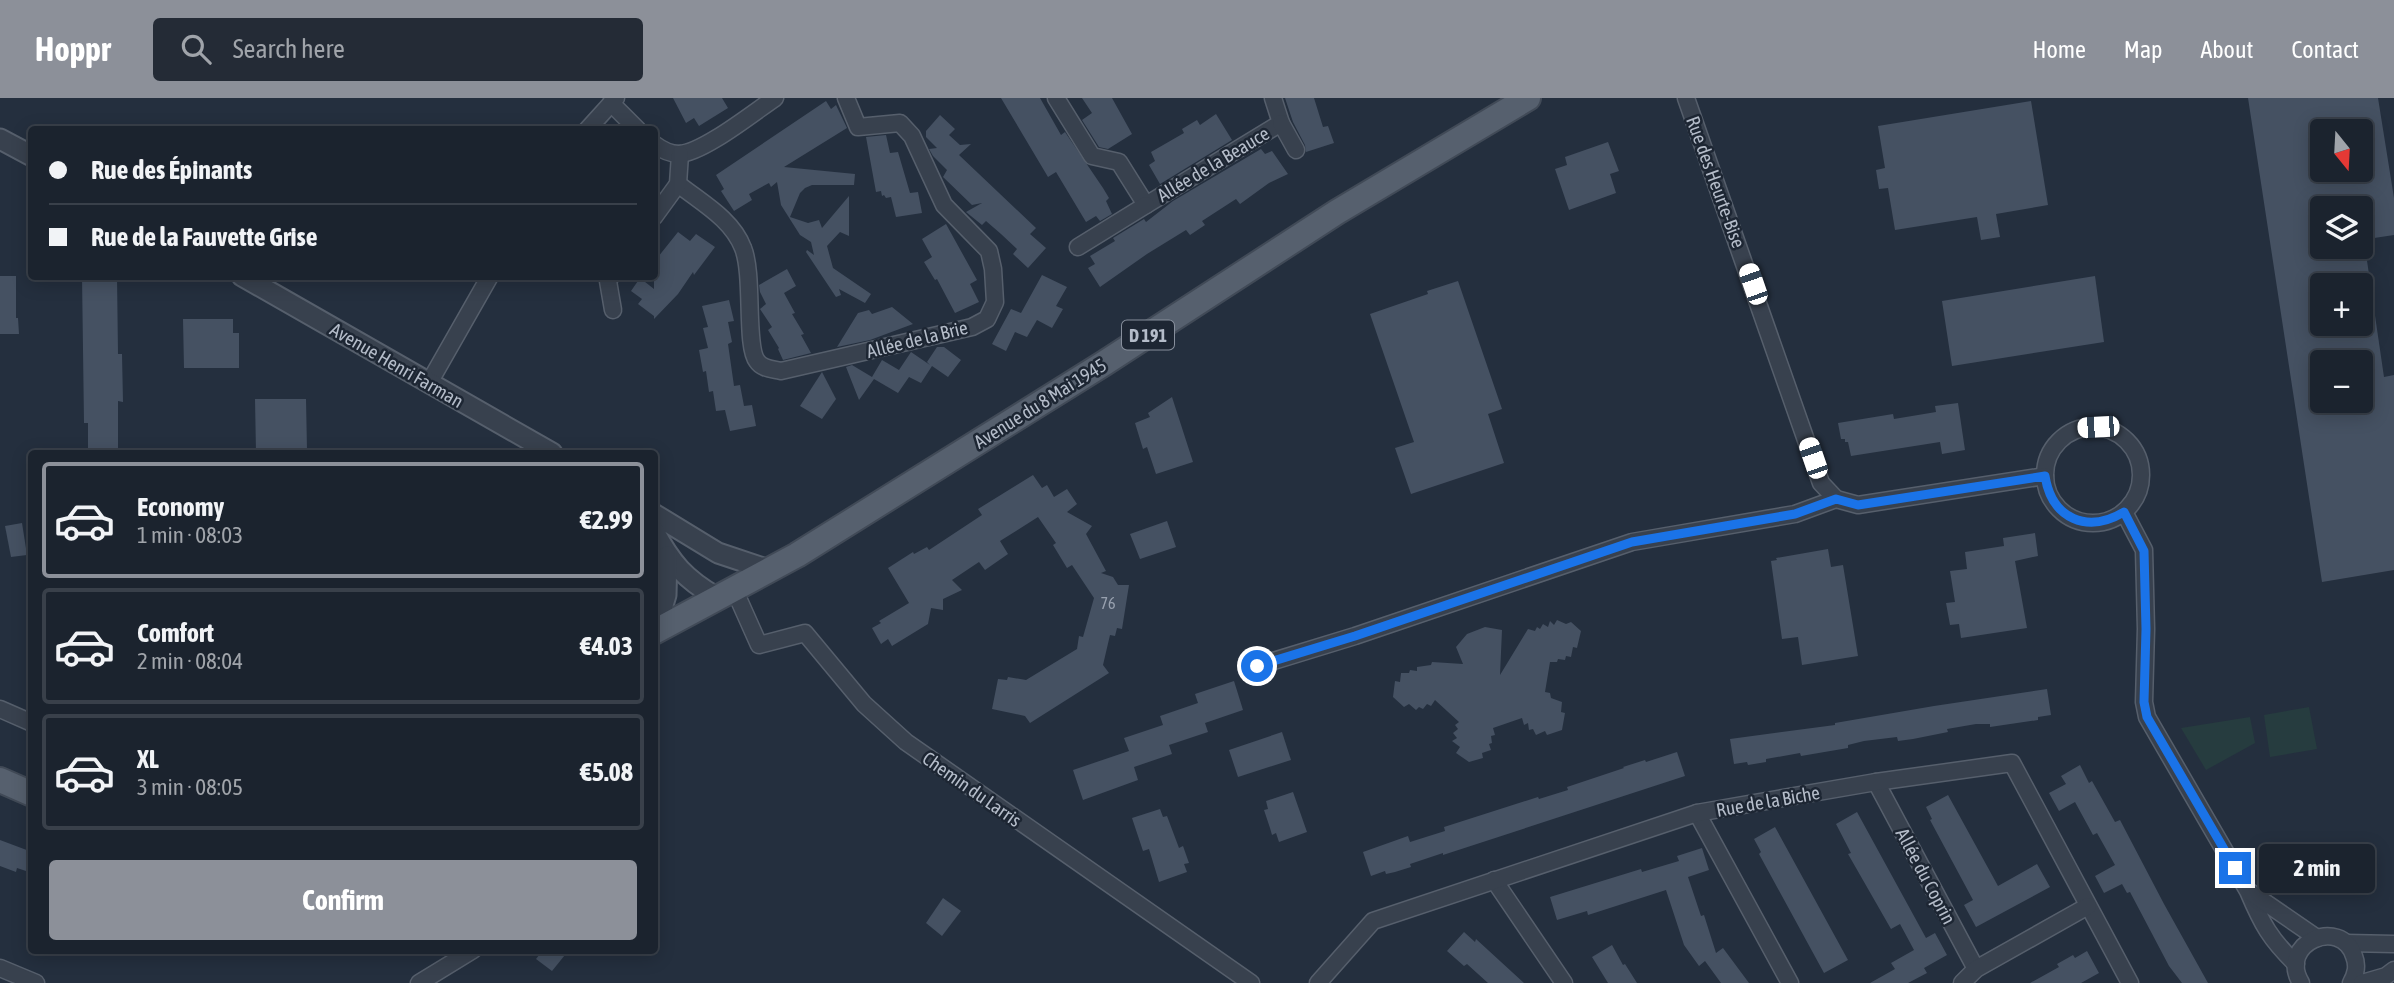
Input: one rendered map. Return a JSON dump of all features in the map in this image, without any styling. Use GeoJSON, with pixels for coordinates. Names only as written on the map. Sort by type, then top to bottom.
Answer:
{"type":"FeatureCollection","features":[{"type":"Feature","properties":{"kind":"main road","name":"Avenue du 8 Mai 1945"},"geometry":{"type":"LineString","coordinates":[[658,630],[769,570],[982,440],[1337,212],[1528,98]]}},
{"type":"Feature","properties":{"kind":"main road"},"geometry":{"type":"LineString","coordinates":[[0,780],[28,791]]}},
{"type":"Feature","properties":{"kind":"street"},"geometry":{"type":"LineString","coordinates":[[658,147],[663,151],[680,154],[702,146],[775,98]]}},
{"type":"Feature","properties":{"kind":"street","name":"Allée de la Brie"},"geometry":{"type":"LineString","coordinates":[[678,184],[732,225],[744,249],[750,282],[752,349],[757,361],[765,368],[781,371],[972,327],[987,319],[995,302],[989,251],[944,205],[912,136],[900,123],[859,127],[846,98]]}},
{"type":"Feature","properties":{"kind":"street","name":"Allée de la Beauce"},"geometry":{"type":"LineString","coordinates":[[1056,98],[1092,156],[1119,162],[1146,205]]}},
{"type":"Feature","properties":{"kind":"street","name":"Allée de la Beauce"},"geometry":{"type":"LineString","coordinates":[[1273,98],[1281,122],[1296,150]]}},
{"type":"Feature","properties":{"kind":"street","name":"Rue des Heurte-Bise"},"geometry":{"type":"LineString","coordinates":[[1686,98],[1821,483],[1836,499]]}},
{"type":"Feature","properties":{"kind":"street"},"geometry":{"type":"LineString","coordinates":[[590,126],[613,100],[635,126]]}},
{"type":"Feature","properties":{"kind":"street","name":"Allée de la Beauce"},"geometry":{"type":"LineString","coordinates":[[1078,247],[1281,122]]}},
{"type":"Feature","properties":{"kind":"street"},"geometry":{"type":"LineString","coordinates":[[0,139],[28,154]]}},
{"type":"Feature","properties":{"kind":"street"},"geometry":{"type":"LineString","coordinates":[[658,212],[678,184],[680,154]]}},
{"type":"Feature","properties":{"kind":"street","name":"Avenue Henri Farman"},"geometry":{"type":"LineString","coordinates":[[249,280],[547,450]]}},
{"type":"Feature","properties":{"kind":"street"},"geometry":{"type":"LineString","coordinates":[[429,383],[488,280]]}},
{"type":"Feature","properties":{"kind":"street"},"geometry":{"type":"LineString","coordinates":[[609,280],[613,310]]}},
{"type":"Feature","properties":{"kind":"street"},"geometry":{"type":"LineString","coordinates":[[2090,427],[2114,432],[2134,449],[2141,475],[2139,488],[2124,512],[2110,520],[2080,522],[2066,515],[2054,504],[2047,491],[2047,459],[2055,445],[2067,434],[2090,427]]}},
{"type":"Feature","properties":{"kind":"street"},"geometry":{"type":"LineString","coordinates":[[1257,666],[1355,636],[1632,542],[1795,514],[1836,499],[1858,505],[2045,476]]}},
{"type":"Feature","properties":{"kind":"street"},"geometry":{"type":"LineString","coordinates":[[2124,512],[2144,551],[2144,702],[2147,717],[2248,891],[2261,922],[2295,975]]}},
{"type":"Feature","properties":{"kind":"street"},"geometry":{"type":"LineString","coordinates":[[658,516],[718,553],[769,570]]}},
{"type":"Feature","properties":{"kind":"street"},"geometry":{"type":"LineString","coordinates":[[658,539],[667,556],[687,579],[725,593]]}},
{"type":"Feature","properties":{"kind":"street"},"geometry":{"type":"LineString","coordinates":[[718,553],[725,593]]}},
{"type":"Feature","properties":{"kind":"street"},"geometry":{"type":"LineString","coordinates":[[658,622],[666,596],[667,556]]}},
{"type":"Feature","properties":{"kind":"street","name":"Chemin du Larris"},"geometry":{"type":"LineString","coordinates":[[725,593],[759,645],[805,632],[864,704],[906,742],[1251,983]]}},
{"type":"Feature","properties":{"kind":"street"},"geometry":{"type":"LineString","coordinates":[[0,709],[28,721]]}},
{"type":"Feature","properties":{"kind":"street","name":"Rue de la Biche"},"geometry":{"type":"LineString","coordinates":[[1318,983],[1373,921],[1697,813],[1876,782],[2012,763],[2130,983]]}},
{"type":"Feature","properties":{"kind":"street","name":"Allée du Coprin"},"geometry":{"type":"LineString","coordinates":[[1876,782],[1976,969]]}},
{"type":"Feature","properties":{"kind":"street"},"geometry":{"type":"LineString","coordinates":[[1697,813],[1790,983]]}},
{"type":"Feature","properties":{"kind":"street"},"geometry":{"type":"LineString","coordinates":[[1494,880],[1564,983]]}},
{"type":"Feature","properties":{"kind":"street"},"geometry":{"type":"LineString","coordinates":[[2248,891],[2317,938]]}},
{"type":"Feature","properties":{"kind":"street"},"geometry":{"type":"LineString","coordinates":[[1962,983],[1976,969],[2088,906]]}},
{"type":"Feature","properties":{"kind":"street"},"geometry":{"type":"LineString","coordinates":[[2295,975],[2302,948],[2317,938],[2327,936],[2346,943],[2394,944]]}},
{"type":"Feature","properties":{"kind":"street"},"geometry":{"type":"LineString","coordinates":[[2346,943],[2356,960],[2357,970],[2351,983]]}},
{"type":"Feature","properties":{"kind":"street"},"geometry":{"type":"LineString","coordinates":[[419,983],[466,954]]}},
{"type":"Feature","properties":{"kind":"street"},"geometry":{"type":"LineString","coordinates":[[0,968],[36,983]]}},
{"type":"Feature","properties":{"kind":"street"},"geometry":{"type":"LineString","coordinates":[[2362,983],[2386,976],[2394,970]]}},
{"type":"Feature","properties":{"kind":"green space"},"geometry":{"type":"Polygon","coordinates":[[[2309,707],[2317,749],[2270,757],[2264,715],[2309,707]]]}},
{"type":"Feature","properties":{"kind":"green space"},"geometry":{"type":"Polygon","coordinates":[[[2250,717],[2255,743],[2206,770],[2181,728],[2250,717]]]}},
{"type":"Feature","properties":{"kind":"building"},"geometry":{"type":"Polygon","coordinates":[[[673,98],[722,98],[728,108],[699,126],[694,118],[686,123],[673,98]]]}},
{"type":"Feature","properties":{"kind":"building"},"geometry":{"type":"Polygon","coordinates":[[[1001,98],[1040,98],[1061,135],[1065,132],[1103,188],[1109,198],[1106,201],[1112,214],[1100,221],[1096,216],[1086,222],[1056,172],[1048,177],[1001,98]]]}},
{"type":"Feature","properties":{"kind":"building"},"geometry":{"type":"Polygon","coordinates":[[[1082,98],[1112,98],[1132,134],[1108,149],[1099,147],[1082,120],[1092,113],[1082,98]]]}},
{"type":"Feature","properties":{"kind":"building"},"geometry":{"type":"Polygon","coordinates":[[[1285,98],[1314,98],[1323,127],[1328,126],[1334,143],[1306,152],[1285,98]]]}},
{"type":"Feature","properties":{"kind":"building"},"geometry":{"type":"Polygon","coordinates":[[[2248,98],[2378,98],[2394,198],[2394,235],[2373,238],[2373,196],[2310,196],[2310,259],[2367,259],[2369,273],[2310,273],[2310,336],[2373,336],[2373,302],[2384,377],[2394,375],[2394,570],[2322,582],[2248,98]]]}},
{"type":"Feature","properties":{"kind":"building"},"geometry":{"type":"Polygon","coordinates":[[[826,101],[831,109],[836,105],[847,128],[784,167],[855,174],[854,185],[812,185],[805,188],[800,193],[790,217],[808,223],[819,220],[822,228],[849,196],[849,236],[840,232],[827,246],[833,268],[871,294],[865,303],[839,289],[841,295],[836,297],[806,252],[807,250],[814,255],[811,242],[800,235],[781,205],[777,182],[771,187],[769,183],[749,194],[752,200],[734,211],[721,191],[724,189],[716,175],[826,101]]]}},
{"type":"Feature","properties":{"kind":"building"},"geometry":{"type":"Polygon","coordinates":[[[2031,101],[2048,205],[1996,214],[2000,237],[1981,240],[1977,217],[1895,230],[1888,188],[1879,189],[1876,170],[1885,168],[1878,126],[2031,101]]]}},
{"type":"Feature","properties":{"kind":"building"},"geometry":{"type":"Polygon","coordinates":[[[1216,114],[1232,140],[1160,184],[1149,165],[1155,161],[1151,152],[1184,133],[1182,129],[1197,120],[1200,125],[1216,114]]]}},
{"type":"Feature","properties":{"kind":"building"},"geometry":{"type":"Polygon","coordinates":[[[940,115],[955,129],[949,135],[960,145],[971,144],[959,155],[1036,228],[1030,234],[1046,248],[1028,268],[1013,254],[1017,249],[1001,234],[986,221],[982,225],[966,212],[982,203],[972,205],[943,177],[947,170],[933,156],[929,149],[937,148],[926,137],[926,131],[940,115]]]}},
{"type":"Feature","properties":{"kind":"building"},"geometry":{"type":"Polygon","coordinates":[[[886,135],[890,153],[898,152],[910,193],[918,192],[922,213],[896,217],[891,197],[882,196],[881,191],[876,192],[866,137],[886,135]]]}},
{"type":"Feature","properties":{"kind":"building"},"geometry":{"type":"Polygon","coordinates":[[[1608,142],[1619,171],[1610,174],[1616,193],[1569,210],[1555,169],[1567,165],[1565,157],[1608,142]]]}},
{"type":"Feature","properties":{"kind":"building"},"geometry":{"type":"Polygon","coordinates":[[[1261,149],[1265,154],[1272,151],[1288,174],[1269,183],[1240,204],[1236,199],[1202,221],[1205,225],[1190,235],[1186,230],[1100,287],[1088,268],[1095,264],[1090,256],[1115,241],[1113,238],[1144,219],[1146,222],[1173,201],[1261,149]]]}},
{"type":"Feature","properties":{"kind":"building"},"geometry":{"type":"Polygon","coordinates":[[[946,224],[977,280],[970,284],[979,302],[955,313],[937,279],[935,280],[924,262],[932,257],[922,239],[946,224]]]}},
{"type":"Feature","properties":{"kind":"building"},"geometry":{"type":"Polygon","coordinates":[[[678,232],[690,241],[696,234],[715,247],[678,294],[654,319],[654,316],[638,304],[642,299],[631,291],[639,280],[654,289],[654,280],[658,280],[658,257],[678,232]]]}},
{"type":"Feature","properties":{"kind":"building"},"geometry":{"type":"Polygon","coordinates":[[[787,269],[796,286],[784,293],[811,353],[783,360],[768,330],[772,327],[760,309],[766,304],[759,285],[787,269]]]}},
{"type":"Feature","properties":{"kind":"building"},"geometry":{"type":"Polygon","coordinates":[[[1042,275],[1067,287],[1056,306],[1063,309],[1052,328],[1037,320],[1027,337],[1015,332],[1006,351],[992,344],[1011,309],[1021,313],[1042,275]]]}},
{"type":"Feature","properties":{"kind":"building"},"geometry":{"type":"Polygon","coordinates":[[[0,276],[16,276],[16,318],[19,334],[0,334],[0,276]]]}},
{"type":"Feature","properties":{"kind":"building"},"geometry":{"type":"Polygon","coordinates":[[[2095,276],[2104,342],[1952,366],[1942,301],[2095,276]]]}},
{"type":"Feature","properties":{"kind":"building"},"geometry":{"type":"Polygon","coordinates":[[[82,280],[117,280],[118,354],[122,354],[123,402],[118,401],[118,450],[88,450],[88,423],[84,423],[82,280]]]}},
{"type":"Feature","properties":{"kind":"building"},"geometry":{"type":"Polygon","coordinates":[[[1458,281],[1502,409],[1488,414],[1504,463],[1411,494],[1395,448],[1414,442],[1370,314],[1458,281]]]}},
{"type":"Feature","properties":{"kind":"building"},"geometry":{"type":"Polygon","coordinates":[[[729,300],[734,321],[728,322],[732,342],[728,344],[734,386],[740,385],[744,406],[752,405],[756,426],[730,431],[725,410],[716,411],[713,391],[709,392],[699,350],[708,348],[703,328],[708,327],[702,306],[729,300]]]}},
{"type":"Feature","properties":{"kind":"building"},"geometry":{"type":"Polygon","coordinates":[[[892,307],[913,324],[870,340],[837,347],[858,313],[869,310],[872,314],[892,307]]]}},
{"type":"Feature","properties":{"kind":"building"},"geometry":{"type":"Polygon","coordinates":[[[183,319],[233,319],[233,333],[239,333],[239,368],[184,368],[183,319]]]}},
{"type":"Feature","properties":{"kind":"building"},"geometry":{"type":"Polygon","coordinates":[[[937,347],[944,347],[961,360],[948,377],[932,366],[921,383],[909,377],[898,393],[874,379],[859,400],[846,367],[852,365],[872,377],[882,360],[899,370],[911,352],[930,365],[927,362],[937,347]]]}},
{"type":"Feature","properties":{"kind":"building"},"geometry":{"type":"Polygon","coordinates":[[[822,372],[836,399],[822,419],[800,406],[822,372]]]}},
{"type":"Feature","properties":{"kind":"building"},"geometry":{"type":"Polygon","coordinates":[[[1172,397],[1193,462],[1156,474],[1147,447],[1143,449],[1135,423],[1150,417],[1148,413],[1172,397]]]}},
{"type":"Feature","properties":{"kind":"building"},"geometry":{"type":"Polygon","coordinates":[[[255,399],[306,399],[307,450],[256,450],[255,399]]]}},
{"type":"Feature","properties":{"kind":"building"},"geometry":{"type":"Polygon","coordinates":[[[1958,403],[1965,450],[1942,454],[1940,442],[1851,456],[1848,442],[1841,439],[1838,423],[1893,414],[1894,419],[1936,412],[1935,406],[1958,403]]]}},
{"type":"Feature","properties":{"kind":"building"},"geometry":{"type":"Polygon","coordinates":[[[1033,475],[1042,488],[1047,485],[1054,497],[1067,489],[1077,504],[1067,512],[1092,526],[1086,534],[1106,571],[1101,573],[1113,577],[1118,585],[1129,585],[1122,629],[1117,628],[1115,636],[1110,635],[1103,665],[1109,673],[1030,723],[1025,716],[992,709],[998,679],[1007,680],[1008,677],[1026,680],[1077,649],[1079,636],[1083,637],[1094,598],[1072,565],[1067,568],[1053,545],[1056,543],[1038,517],[1000,541],[1008,554],[985,570],[979,562],[952,580],[962,590],[943,599],[943,610],[931,608],[928,624],[892,646],[888,639],[881,644],[872,628],[909,603],[888,568],[913,552],[914,554],[927,547],[929,550],[982,515],[978,509],[1033,475]]]}},
{"type":"Feature","properties":{"kind":"building"},"geometry":{"type":"Polygon","coordinates":[[[1167,521],[1176,547],[1140,559],[1130,534],[1167,521]]]}},
{"type":"Feature","properties":{"kind":"building"},"geometry":{"type":"Polygon","coordinates":[[[22,523],[27,555],[11,557],[5,526],[22,523]]]}},
{"type":"Feature","properties":{"kind":"building"},"geometry":{"type":"Polygon","coordinates":[[[2035,533],[2038,556],[2015,561],[2027,628],[1961,638],[1959,624],[1950,625],[1946,603],[1955,602],[1950,571],[1967,569],[1965,552],[2004,546],[2003,538],[2035,533]]]}},
{"type":"Feature","properties":{"kind":"building"},"geometry":{"type":"Polygon","coordinates":[[[1828,549],[1831,567],[1843,565],[1858,656],[1802,665],[1798,637],[1782,639],[1771,561],[1828,549]]]}},
{"type":"Feature","properties":{"kind":"building"},"geometry":{"type":"Polygon","coordinates":[[[1557,620],[1566,624],[1571,622],[1581,631],[1577,648],[1573,647],[1571,657],[1566,656],[1565,660],[1550,662],[1545,692],[1550,693],[1551,698],[1562,702],[1561,712],[1565,713],[1562,730],[1547,735],[1545,731],[1536,735],[1533,729],[1529,730],[1528,723],[1524,725],[1522,718],[1493,728],[1495,735],[1491,736],[1491,750],[1482,753],[1483,758],[1469,762],[1456,753],[1460,747],[1452,741],[1457,738],[1453,733],[1458,729],[1455,725],[1459,722],[1435,700],[1431,706],[1427,704],[1423,709],[1419,707],[1416,710],[1409,704],[1404,707],[1393,697],[1395,681],[1400,682],[1401,673],[1417,671],[1417,667],[1431,665],[1432,662],[1463,664],[1456,647],[1467,634],[1485,627],[1502,630],[1500,675],[1528,629],[1535,631],[1543,624],[1548,627],[1550,621],[1554,625],[1557,620]]]}},
{"type":"Feature","properties":{"kind":"building"},"geometry":{"type":"Polygon","coordinates":[[[1234,681],[1243,710],[1205,723],[1208,732],[1169,745],[1172,754],[1134,767],[1138,780],[1083,800],[1073,770],[1129,751],[1124,738],[1163,725],[1160,716],[1198,703],[1195,694],[1234,681]]]}},
{"type":"Feature","properties":{"kind":"building"},"geometry":{"type":"Polygon","coordinates":[[[2047,689],[2051,715],[2038,717],[2038,720],[1990,727],[1990,724],[1976,724],[1913,739],[1898,741],[1897,737],[1864,741],[1848,745],[1848,748],[1801,756],[1800,753],[1748,765],[1747,762],[1734,764],[1730,739],[1835,725],[1934,706],[2047,689]]]}},
{"type":"Feature","properties":{"kind":"building"},"geometry":{"type":"Polygon","coordinates":[[[1282,732],[1291,760],[1238,777],[1229,750],[1282,732]]]}},
{"type":"Feature","properties":{"kind":"building"},"geometry":{"type":"Polygon","coordinates":[[[1677,752],[1685,776],[1443,853],[1410,864],[1411,867],[1371,876],[1363,852],[1408,836],[1410,842],[1445,831],[1444,827],[1568,790],[1567,787],[1623,767],[1677,752]]]}},
{"type":"Feature","properties":{"kind":"building"},"geometry":{"type":"Polygon","coordinates":[[[2080,765],[2115,822],[2120,820],[2208,983],[2182,983],[2169,966],[2130,892],[2127,893],[2122,884],[2104,893],[2095,876],[2115,865],[2097,833],[2093,835],[2075,802],[2059,811],[2049,793],[2066,784],[2061,776],[2080,765]]]}},
{"type":"Feature","properties":{"kind":"building"},"geometry":{"type":"Polygon","coordinates":[[[1293,792],[1307,832],[1279,842],[1276,833],[1272,835],[1264,810],[1268,809],[1266,801],[1293,792]]]}},
{"type":"Feature","properties":{"kind":"building"},"geometry":{"type":"Polygon","coordinates":[[[1948,795],[1998,886],[2037,864],[2050,887],[1976,927],[1964,905],[1973,900],[1930,820],[1932,819],[1926,807],[1948,795]]]}},
{"type":"Feature","properties":{"kind":"building"},"geometry":{"type":"Polygon","coordinates":[[[1160,809],[1163,817],[1167,816],[1179,848],[1183,846],[1189,863],[1184,864],[1187,872],[1159,882],[1149,849],[1143,851],[1132,818],[1160,809]]]}},
{"type":"Feature","properties":{"kind":"building"},"geometry":{"type":"Polygon","coordinates":[[[1857,812],[1926,938],[1935,933],[1947,955],[1924,968],[1927,973],[1908,983],[1870,983],[1895,969],[1891,963],[1914,950],[1900,924],[1891,929],[1848,854],[1851,853],[1836,824],[1857,812]]]}},
{"type":"Feature","properties":{"kind":"building"},"geometry":{"type":"Polygon","coordinates":[[[1775,827],[1848,960],[1824,973],[1759,854],[1761,852],[1754,839],[1775,827]]]}},
{"type":"Feature","properties":{"kind":"building"},"geometry":{"type":"Polygon","coordinates":[[[0,840],[28,850],[28,872],[17,868],[16,872],[0,866],[0,840]]]}},
{"type":"Feature","properties":{"kind":"building"},"geometry":{"type":"Polygon","coordinates":[[[1702,848],[1709,870],[1688,877],[1701,916],[1704,915],[1716,953],[1723,948],[1749,983],[1721,983],[1705,961],[1699,966],[1684,945],[1666,890],[1588,915],[1587,911],[1557,920],[1550,897],[1641,869],[1642,872],[1679,861],[1677,856],[1702,848]]]}},
{"type":"Feature","properties":{"kind":"building"},"geometry":{"type":"Polygon","coordinates":[[[943,898],[961,911],[942,936],[926,923],[943,898]]]}},
{"type":"Feature","properties":{"kind":"building"},"geometry":{"type":"Polygon","coordinates":[[[1464,932],[1475,942],[1476,939],[1524,983],[1488,983],[1467,964],[1464,966],[1447,951],[1464,932]]]}},
{"type":"Feature","properties":{"kind":"building"},"geometry":{"type":"Polygon","coordinates":[[[1612,945],[1637,983],[1608,983],[1592,957],[1612,945]]]}},
{"type":"Feature","properties":{"kind":"building"},"geometry":{"type":"Polygon","coordinates":[[[2087,951],[2099,973],[2081,983],[2030,983],[2059,967],[2057,964],[2073,955],[2075,958],[2087,951]]]}},
{"type":"Feature","properties":{"kind":"building"},"geometry":{"type":"Polygon","coordinates":[[[540,954],[566,954],[552,971],[536,959],[540,954]]]}},
{"type":"Feature","properties":{"kind":"route"},"geometry":{"type":"LineString","coordinates":[[1257,666],[1355,636],[1632,542],[1795,514],[1836,499],[1858,505],[2045,476],[2047,491],[2054,504],[2066,515],[2080,522],[2110,520],[2124,512],[2144,551],[2144,702],[2147,717],[2235,868]]}}]}
